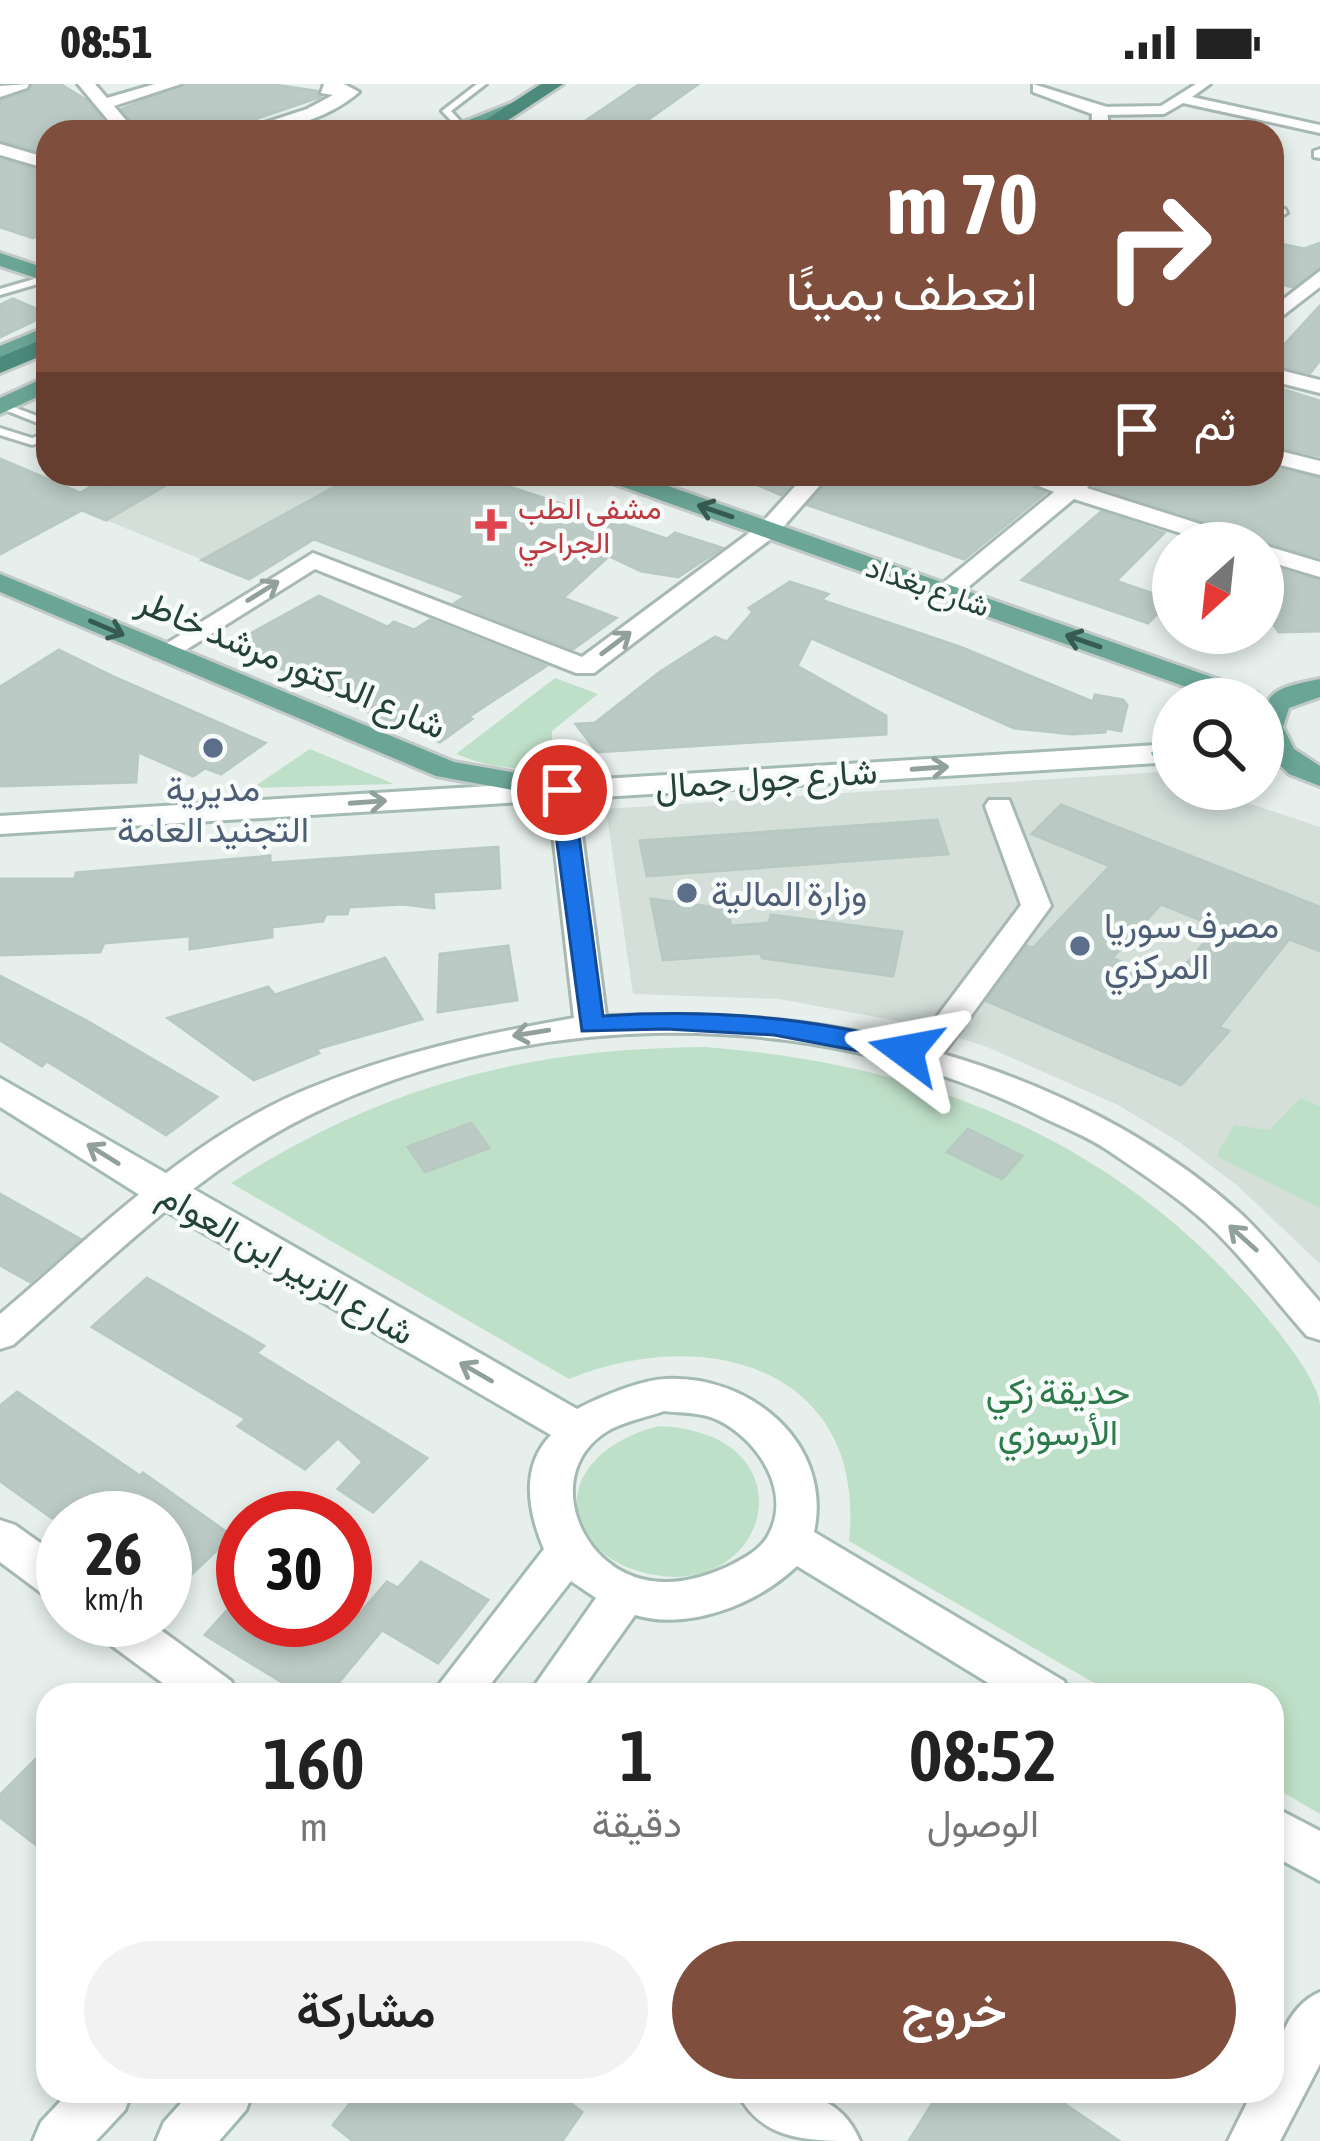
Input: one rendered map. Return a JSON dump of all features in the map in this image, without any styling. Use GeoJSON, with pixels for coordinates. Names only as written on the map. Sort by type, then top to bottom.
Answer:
{"type":"FeatureCollection","features":[{"type":"Feature","properties":{"kind":"highway"},"geometry":{"type":"LineString","coordinates":[[487,120],[554,84]]}},
{"type":"Feature","properties":{"kind":"highway"},"geometry":{"type":"LineString","coordinates":[[525,120],[580,84]]}},
{"type":"Feature","properties":{"kind":"highway"},"geometry":{"type":"LineString","coordinates":[[0,366],[36,343]]}},
{"type":"Feature","properties":{"kind":"highway"},"geometry":{"type":"LineString","coordinates":[[1,408],[36,376]]}},
{"type":"Feature","properties":{"kind":"main road"},"geometry":{"type":"LineString","coordinates":[[534,120],[542,110]]}},
{"type":"Feature","properties":{"kind":"main road"},"geometry":{"type":"LineString","coordinates":[[0,259],[36,272]]}},
{"type":"Feature","properties":{"kind":"main road"},"geometry":{"type":"LineString","coordinates":[[0,355],[36,340]]}},
{"type":"Feature","properties":{"kind":"main road"},"geometry":{"type":"LineString","coordinates":[[1,408],[36,389]]}},
{"type":"Feature","properties":{"kind":"main road","name":"شارع بغداد"},"geometry":{"type":"LineString","coordinates":[[644,486],[946,593],[1166,678]]}},
{"type":"Feature","properties":{"kind":"main road","name":"شارع الدكتور مرشد خاطر"},"geometry":{"type":"LineString","coordinates":[[0,582],[448,770],[562,790]]}},
{"type":"Feature","properties":{"kind":"main road"},"geometry":{"type":"LineString","coordinates":[[1284,698],[1320,688]]}},
{"type":"Feature","properties":{"kind":"main road","name":"شارع جول جمال"},"geometry":{"type":"LineString","coordinates":[[0,825],[1152,751]]}},
{"type":"Feature","properties":{"kind":"main road"},"geometry":{"type":"LineString","coordinates":[[1284,758],[1320,777]]}},
{"type":"Feature","properties":{"kind":"main road","name":"شارع الزبير ابن العوام"},"geometry":{"type":"LineString","coordinates":[[0,1090],[167,1194],[578,1430]]}},
{"type":"Feature","properties":{"kind":"main road"},"geometry":{"type":"LineString","coordinates":[[663,1395],[699,1398],[733,1408],[762,1426],[784,1450],[796,1479],[798,1510],[789,1539],[769,1566],[739,1587],[703,1599],[664,1601],[625,1594],[592,1577],[566,1554],[550,1522],[547,1489],[556,1457],[578,1430],[602,1412],[663,1395]]}},
{"type":"Feature","properties":{"kind":"main road"},"geometry":{"type":"LineString","coordinates":[[0,1538],[36,1564]]}},
{"type":"Feature","properties":{"kind":"main road"},"geometry":{"type":"LineString","coordinates":[[789,1539],[1028,1683]]}},
{"type":"Feature","properties":{"kind":"main road"},"geometry":{"type":"LineString","coordinates":[[464,1683],[566,1554]]}},
{"type":"Feature","properties":{"kind":"main road"},"geometry":{"type":"LineString","coordinates":[[560,1683],[625,1594]]}},
{"type":"Feature","properties":{"kind":"main road"},"geometry":{"type":"LineString","coordinates":[[149,1647],[199,1683]]}},
{"type":"Feature","properties":{"kind":"main road"},"geometry":{"type":"LineString","coordinates":[[1284,1836],[1320,1858]]}},
{"type":"Feature","properties":{"kind":"main road"},"geometry":{"type":"LineString","coordinates":[[60,2141],[95,2103]]}},
{"type":"Feature","properties":{"kind":"main road"},"geometry":{"type":"LineString","coordinates":[[183,2141],[216,2103]]}},
{"type":"Feature","properties":{"kind":"main road"},"geometry":{"type":"LineString","coordinates":[[780,2103],[832,2141]]}},
{"type":"Feature","properties":{"kind":"street"},"geometry":{"type":"LineString","coordinates":[[0,92],[21,84]]}},
{"type":"Feature","properties":{"kind":"street"},"geometry":{"type":"LineString","coordinates":[[96,95],[173,84]]}},
{"type":"Feature","properties":{"kind":"street"},"geometry":{"type":"LineString","coordinates":[[289,120],[314,113],[351,92],[327,89],[336,84]]}},
{"type":"Feature","properties":{"kind":"street"},"geometry":{"type":"LineString","coordinates":[[1040,88],[1101,111],[1165,110],[1204,84]]}},
{"type":"Feature","properties":{"kind":"street"},"geometry":{"type":"LineString","coordinates":[[96,95],[117,120]]}},
{"type":"Feature","properties":{"kind":"street"},"geometry":{"type":"LineString","coordinates":[[1183,99],[1276,120]]}},
{"type":"Feature","properties":{"kind":"street"},"geometry":{"type":"LineString","coordinates":[[1101,111],[1101,120]]}},
{"type":"Feature","properties":{"kind":"street"},"geometry":{"type":"LineString","coordinates":[[1284,122],[1320,130]]}},
{"type":"Feature","properties":{"kind":"street"},"geometry":{"type":"LineString","coordinates":[[0,149],[36,160]]}},
{"type":"Feature","properties":{"kind":"street"},"geometry":{"type":"LineString","coordinates":[[1309,298],[1320,277]]}},
{"type":"Feature","properties":{"kind":"street"},"geometry":{"type":"LineString","coordinates":[[1284,377],[1320,387]]}},
{"type":"Feature","properties":{"kind":"street"},"geometry":{"type":"LineString","coordinates":[[1284,459],[1320,468]]}},
{"type":"Feature","properties":{"kind":"street"},"geometry":{"type":"LineString","coordinates":[[164,652],[313,560],[585,667],[768,530],[808,486]]}},
{"type":"Feature","properties":{"kind":"street"},"geometry":{"type":"LineString","coordinates":[[1056,486],[1170,522]]}},
{"type":"Feature","properties":{"kind":"street"},"geometry":{"type":"LineString","coordinates":[[946,593],[1074,486]]}},
{"type":"Feature","properties":{"kind":"street"},"geometry":{"type":"LineString","coordinates":[[1284,559],[1320,570]]}},
{"type":"Feature","properties":{"kind":"street"},"geometry":{"type":"LineString","coordinates":[[562,790],[591,1025]]}},
{"type":"Feature","properties":{"kind":"street"},"geometry":{"type":"LineString","coordinates":[[924,1057],[1036,906],[999,806]]}},
{"type":"Feature","properties":{"kind":"street"},"geometry":{"type":"LineString","coordinates":[[0,1335],[200,1166],[256,1130],[378,1073],[507,1037],[666,1020],[774,1026],[840,1036],[924,1057],[1033,1097],[1151,1163],[1256,1250],[1320,1326]]}},
{"type":"Feature","properties":{"kind":"street"},"geometry":{"type":"LineString","coordinates":[[1284,2083],[1320,2016]]}},
{"type":"Feature","properties":{"kind":"street"},"geometry":{"type":"LineString","coordinates":[[1253,2141],[1273,2103]]}},
{"type":"Feature","properties":{"kind":"lane"},"geometry":{"type":"LineString","coordinates":[[454,120],[446,111],[482,84]]}},
{"type":"Feature","properties":{"kind":"lane"},"geometry":{"type":"LineString","coordinates":[[0,292],[36,281]]}},
{"type":"Feature","properties":{"kind":"lane"},"geometry":{"type":"LineString","coordinates":[[1,408],[36,420]]}},
{"type":"Feature","properties":{"kind":"lane"},"geometry":{"type":"LineString","coordinates":[[1,408],[32,442],[36,440]]}},
{"type":"Feature","properties":{"kind":"shaded area"},"geometry":{"type":"Polygon","coordinates":[[[92,486],[402,486],[249,579],[62,502],[92,486]]]}},
{"type":"Feature","properties":{"kind":"shaded area"},"geometry":{"type":"Polygon","coordinates":[[[1152,772],[1152,810],[1269,810],[1320,827],[1320,1264],[1238,1186],[1179,1142],[1118,1105],[987,1047],[919,1025],[779,999],[633,994],[606,809],[1152,772]]]}},
{"type":"Feature","properties":{"kind":"green space"},"geometry":{"type":"Polygon","coordinates":[[[555,678],[598,694],[552,731],[552,747],[565,765],[509,768],[456,754],[555,678]]]}},
{"type":"Feature","properties":{"kind":"green space"},"geometry":{"type":"Polygon","coordinates":[[[310,749],[394,784],[252,788],[310,749]]]}},
{"type":"Feature","properties":{"kind":"green space","name":"حديقة زكي الأرسوزي"},"geometry":{"type":"Polygon","coordinates":[[[705,1047],[861,1070],[1004,1118],[1071,1151],[1135,1192],[1195,1241],[1251,1299],[1302,1364],[1320,1404],[1320,1814],[1284,1793],[1284,1683],[1094,1683],[849,1541],[848,1482],[832,1435],[804,1399],[767,1374],[723,1360],[673,1356],[621,1363],[569,1379],[231,1183],[287,1149],[400,1098],[516,1065],[639,1049],[705,1047]]]}},
{"type":"Feature","properties":{"kind":"green space"},"geometry":{"type":"Polygon","coordinates":[[[1300,1098],[1320,1106],[1320,1208],[1216,1156],[1234,1125],[1269,1130],[1300,1098]]]}},
{"type":"Feature","properties":{"kind":"green space"},"geometry":{"type":"Polygon","coordinates":[[[660,1426],[708,1436],[740,1456],[756,1482],[758,1511],[748,1539],[726,1562],[695,1575],[655,1575],[620,1564],[598,1548],[580,1520],[577,1501],[590,1466],[621,1441],[660,1426]]]}},
{"type":"Feature","properties":{"kind":"building"},"geometry":{"type":"Polygon","coordinates":[[[33,84],[60,84],[86,100],[102,120],[36,120],[36,150],[0,140],[0,101],[28,92],[33,84]]]}},
{"type":"Feature","properties":{"kind":"building"},"geometry":{"type":"Polygon","coordinates":[[[185,84],[268,84],[317,91],[320,97],[252,120],[131,120],[122,109],[185,84]]]}},
{"type":"Feature","properties":{"kind":"building"},"geometry":{"type":"Polygon","coordinates":[[[640,84],[698,84],[648,120],[587,120],[640,84]]]}},
{"type":"Feature","properties":{"kind":"building"},"geometry":{"type":"Polygon","coordinates":[[[0,160],[36,170],[36,237],[0,227],[0,160]]]}},
{"type":"Feature","properties":{"kind":"building"},"geometry":{"type":"Polygon","coordinates":[[[1320,243],[1320,267],[1292,287],[1284,285],[1284,245],[1304,249],[1320,243]]]}},
{"type":"Feature","properties":{"kind":"building"},"geometry":{"type":"Polygon","coordinates":[[[13,299],[36,309],[36,320],[0,337],[0,305],[13,299]]]}},
{"type":"Feature","properties":{"kind":"building"},"geometry":{"type":"Polygon","coordinates":[[[1320,306],[1320,360],[1310,373],[1284,367],[1284,345],[1320,306]]]}},
{"type":"Feature","properties":{"kind":"building"},"geometry":{"type":"Polygon","coordinates":[[[1284,390],[1320,401],[1320,456],[1284,448],[1284,390]]]}},
{"type":"Feature","properties":{"kind":"building"},"geometry":{"type":"Polygon","coordinates":[[[0,459],[36,474],[36,486],[64,486],[80,493],[93,486],[164,486],[106,520],[82,510],[0,554],[0,459]]]}},
{"type":"Feature","properties":{"kind":"building"},"geometry":{"type":"Polygon","coordinates":[[[1284,471],[1320,479],[1320,557],[1284,548],[1284,522],[1208,522],[1095,486],[1284,486],[1284,471]]]}},
{"type":"Feature","properties":{"kind":"building"},"geometry":{"type":"Polygon","coordinates":[[[336,486],[507,486],[667,539],[675,533],[722,548],[678,577],[641,571],[609,556],[563,598],[616,618],[573,649],[455,603],[466,596],[314,539],[249,579],[202,560],[336,486]]]}},
{"type":"Feature","properties":{"kind":"building"},"geometry":{"type":"Polygon","coordinates":[[[760,486],[789,486],[781,495],[760,486]]]}},
{"type":"Feature","properties":{"kind":"building"},"geometry":{"type":"Polygon","coordinates":[[[824,486],[1030,486],[1045,493],[964,559],[808,505],[824,486]]]}},
{"type":"Feature","properties":{"kind":"building"},"geometry":{"type":"Polygon","coordinates":[[[1101,512],[1152,529],[1152,545],[1116,581],[1152,593],[1148,623],[1022,580],[1101,512]]]}},
{"type":"Feature","properties":{"kind":"building"},"geometry":{"type":"Polygon","coordinates":[[[1284,571],[1320,581],[1320,631],[1284,632],[1284,571]]]}},
{"type":"Feature","properties":{"kind":"building"},"geometry":{"type":"Polygon","coordinates":[[[790,582],[828,594],[821,600],[960,647],[1093,702],[1095,695],[1123,700],[1127,705],[1121,731],[1106,728],[1105,732],[1072,734],[1014,728],[811,638],[797,666],[886,716],[886,734],[597,752],[576,724],[595,723],[715,637],[727,642],[753,612],[749,608],[790,582]]]}},
{"type":"Feature","properties":{"kind":"building"},"geometry":{"type":"Polygon","coordinates":[[[319,596],[388,627],[394,622],[414,630],[430,620],[546,666],[468,717],[472,719],[440,742],[300,683],[306,679],[228,646],[319,596]]]}},
{"type":"Feature","properties":{"kind":"building"},"geometry":{"type":"Polygon","coordinates":[[[59,650],[265,743],[221,774],[205,768],[193,776],[138,752],[136,782],[0,786],[0,687],[59,650]]]}},
{"type":"Feature","properties":{"kind":"building","name":"مصرف سوريا المركزي"},"geometry":{"type":"Polygon","coordinates":[[[1061,805],[1320,907],[1320,951],[1289,939],[1219,1027],[1229,1031],[1181,1085],[987,1001],[1027,946],[1033,948],[1110,866],[1032,834],[1061,805]],[[1161,904],[1112,958],[1170,983],[1218,927],[1161,904]]]}},
{"type":"Feature","properties":{"kind":"building"},"geometry":{"type":"Polygon","coordinates":[[[937,820],[948,854],[647,876],[640,841],[937,820]]]}},
{"type":"Feature","properties":{"kind":"building"},"geometry":{"type":"Polygon","coordinates":[[[498,847],[500,888],[433,892],[434,908],[403,904],[349,907],[347,914],[326,914],[323,921],[272,927],[272,937],[190,949],[190,936],[104,943],[100,952],[0,955],[0,879],[75,879],[76,873],[270,856],[270,863],[498,847]]]}},
{"type":"Feature","properties":{"kind":"building"},"geometry":{"type":"Polygon","coordinates":[[[651,899],[727,909],[731,926],[769,923],[771,915],[902,932],[893,976],[762,958],[761,953],[663,960],[651,899]]]}},
{"type":"Feature","properties":{"kind":"building"},"geometry":{"type":"Polygon","coordinates":[[[508,946],[517,1000],[438,1012],[440,954],[508,946]]]}},
{"type":"Feature","properties":{"kind":"building"},"geometry":{"type":"Polygon","coordinates":[[[385,958],[422,1019],[316,1049],[319,1053],[254,1080],[168,1018],[268,987],[275,995],[385,958]]]}},
{"type":"Feature","properties":{"kind":"building"},"geometry":{"type":"Polygon","coordinates":[[[0,976],[217,1097],[166,1135],[47,1061],[42,1066],[0,1040],[0,976]]]}},
{"type":"Feature","properties":{"kind":"building"},"geometry":{"type":"Polygon","coordinates":[[[471,1123],[489,1148],[425,1172],[408,1147],[471,1123]]]}},
{"type":"Feature","properties":{"kind":"building"},"geometry":{"type":"Polygon","coordinates":[[[968,1129],[1022,1156],[1002,1179],[947,1152],[968,1129]]]}},
{"type":"Feature","properties":{"kind":"building"},"geometry":{"type":"Polygon","coordinates":[[[0,1194],[80,1239],[30,1282],[0,1265],[0,1194]]]}},
{"type":"Feature","properties":{"kind":"building"},"geometry":{"type":"Polygon","coordinates":[[[147,1278],[264,1346],[256,1353],[427,1458],[373,1512],[372,1491],[338,1489],[363,1462],[338,1438],[305,1469],[238,1426],[246,1419],[92,1327],[147,1278]]]}},
{"type":"Feature","properties":{"kind":"building"},"geometry":{"type":"Polygon","coordinates":[[[17,1392],[168,1491],[36,1491],[36,1507],[0,1481],[0,1406],[17,1392]]]}},
{"type":"Feature","properties":{"kind":"building"},"geometry":{"type":"Polygon","coordinates":[[[192,1508],[216,1525],[216,1551],[192,1574],[192,1508]]]}},
{"type":"Feature","properties":{"kind":"building"},"geometry":{"type":"Polygon","coordinates":[[[421,1562],[488,1600],[438,1663],[382,1630],[372,1642],[372,1599],[387,1582],[398,1588],[421,1562]]]}},
{"type":"Feature","properties":{"kind":"building"},"geometry":{"type":"Polygon","coordinates":[[[216,1623],[216,1642],[205,1635],[216,1623]]]}},
{"type":"Feature","properties":{"kind":"building"},"geometry":{"type":"Polygon","coordinates":[[[225,1647],[368,1647],[338,1683],[283,1683],[225,1647]]]}},
{"type":"Feature","properties":{"kind":"building"},"geometry":{"type":"Polygon","coordinates":[[[36,1759],[36,1845],[0,1817],[0,1795],[36,1759]]]}},
{"type":"Feature","properties":{"kind":"building"},"geometry":{"type":"Polygon","coordinates":[[[350,2103],[570,2103],[582,2112],[562,2141],[353,2141],[333,2125],[350,2103]]]}},
{"type":"Feature","properties":{"kind":"building"},"geometry":{"type":"Polygon","coordinates":[[[933,2103],[1063,2103],[1119,2141],[909,2141],[933,2103]]]}},
{"type":"Feature","properties":{"kind":"place","name":"مشفى الطب الجراحي"},"geometry":{"type":"Point","coordinates":[491,525]}},
{"type":"Feature","properties":{"kind":"place","name":"مديرية التجنيد العامة"},"geometry":{"type":"Point","coordinates":[213,748]}},
{"type":"Feature","properties":{"kind":"place","name":"وزارة المالية"},"geometry":{"type":"Point","coordinates":[687,893]}},
{"type":"Feature","properties":{"kind":"place","name":"مصرف سوريا المركزي"},"geometry":{"type":"Point","coordinates":[1080,946]}},
{"type":"Feature","properties":{"kind":"route"},"geometry":{"type":"LineString","coordinates":[[562,790],[591,1025],[666,1020],[774,1026],[906,1051]]}}]}
